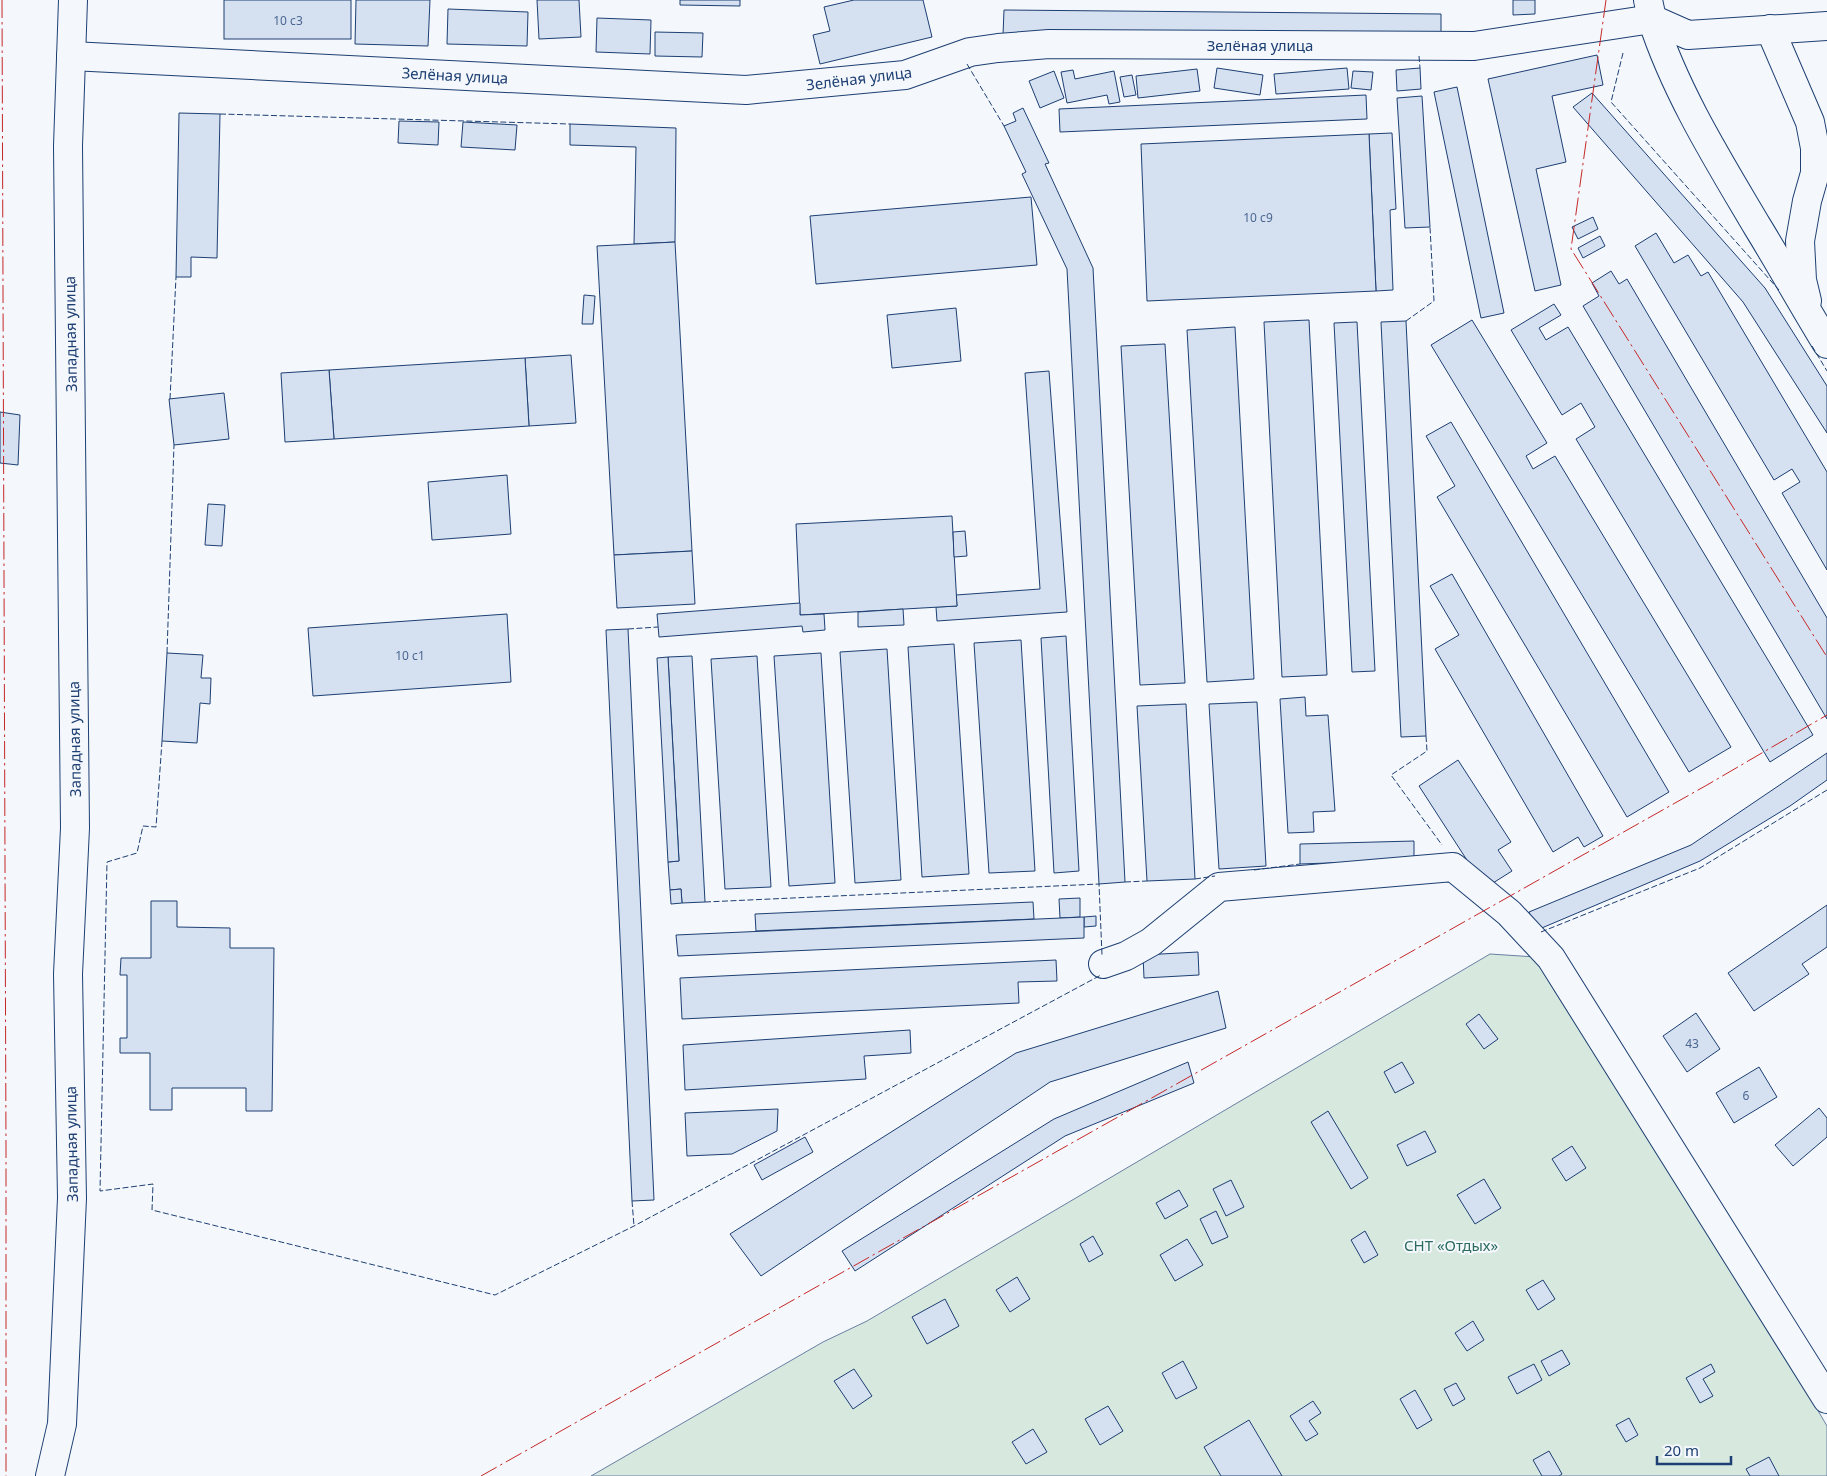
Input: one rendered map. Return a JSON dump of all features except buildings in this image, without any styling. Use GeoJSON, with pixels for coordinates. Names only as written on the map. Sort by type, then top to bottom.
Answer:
{"type":"FeatureCollection","features":[{"type":"Feature","properties":{"kind":"street","name":"Западная улица"},"geometry":{"type":"LineString","coordinates":[[50,1476],[62,1424],[72,1198],[68,974],[75,828],[68,146],[73,0]]}},
{"type":"Feature","properties":{"kind":"street","name":"Зелёная улица"},"geometry":{"type":"LineString","coordinates":[[71,56],[746,90],[905,75],[970,52],[998,48],[1095,44],[1474,46],[1650,10]]}},
{"type":"Feature","properties":{"kind":"street"},"geometry":{"type":"LineString","coordinates":[[1650,10],[1688,35],[1827,26]]}},
{"type":"Feature","properties":{"kind":"street"},"geometry":{"type":"LineString","coordinates":[[1650,10],[1662,49],[1702,130],[1728,179],[1827,344]]}},
{"type":"Feature","properties":{"kind":"street"},"geometry":{"type":"LineString","coordinates":[[1770,29],[1808,117],[1815,148],[1815,173],[1807,201],[1800,241],[1802,280],[1811,318]]}},
{"type":"Feature","properties":{"kind":"street"},"geometry":{"type":"LineString","coordinates":[[1103,964],[1126,956],[1151,942],[1220,887],[1446,861],[1509,913],[1551,958],[1827,1399]]}},
{"type":"Feature","properties":{"kind":"green space","name":"СНТ «Отдых»"},"geometry":{"type":"Polygon","coordinates":[[[1490,954],[1551,958],[1827,1426],[1827,1476],[591,1476],[823,1342],[867,1321],[1490,954]]]}},
{"type":"Feature","properties":{"kind":"fence"},"geometry":{"type":"LineString","coordinates":[[1623,53],[1611,102],[1779,290]]}},
{"type":"Feature","properties":{"kind":"fence"},"geometry":{"type":"LineString","coordinates":[[1419,56],[1420,68]]}},
{"type":"Feature","properties":{"kind":"fence"},"geometry":{"type":"LineString","coordinates":[[967,64],[1004,126]]}},
{"type":"Feature","properties":{"kind":"fence"},"geometry":{"type":"LineString","coordinates":[[220,114],[570,124]]}},
{"type":"Feature","properties":{"kind":"fence"},"geometry":{"type":"LineString","coordinates":[[1406,321],[1434,301],[1430,227]]}},
{"type":"Feature","properties":{"kind":"fence"},"geometry":{"type":"LineString","coordinates":[[170,399],[176,277]]}},
{"type":"Feature","properties":{"kind":"fence"},"geometry":{"type":"LineString","coordinates":[[1812,346],[1827,371]]}},
{"type":"Feature","properties":{"kind":"fence"},"geometry":{"type":"LineString","coordinates":[[167,653],[174,445]]}},
{"type":"Feature","properties":{"kind":"fence"},"geometry":{"type":"LineString","coordinates":[[628,629],[658,627]]}},
{"type":"Feature","properties":{"kind":"fence"},"geometry":{"type":"LineString","coordinates":[[1426,736],[1427,751],[1391,775],[1442,845]]}},
{"type":"Feature","properties":{"kind":"fence"},"geometry":{"type":"LineString","coordinates":[[162,741],[156,827],[143,826],[137,853],[107,862],[100,1191],[153,1184],[152,1210],[495,1295],[634,1226],[1101,975]]}},
{"type":"Feature","properties":{"kind":"fence"},"geometry":{"type":"LineString","coordinates":[[1541,932],[1700,868],[1827,790]]}},
{"type":"Feature","properties":{"kind":"fence"},"geometry":{"type":"LineString","coordinates":[[1254,870],[1300,864]]}},
{"type":"Feature","properties":{"kind":"fence"},"geometry":{"type":"LineString","coordinates":[[1195,879],[1215,876]]}},
{"type":"Feature","properties":{"kind":"fence"},"geometry":{"type":"LineString","coordinates":[[1125,882],[1147,881]]}},
{"type":"Feature","properties":{"kind":"fence"},"geometry":{"type":"LineString","coordinates":[[705,902],[1099,884],[1102,955]]}},
{"type":"Feature","properties":{"kind":"fence"},"geometry":{"type":"LineString","coordinates":[[632,1201],[634,1226]]}},
{"type":"Feature","properties":{"kind":"power"},"geometry":{"type":"LineString","coordinates":[[2,0],[6,1476]]}},
{"type":"Feature","properties":{"kind":"power"},"geometry":{"type":"LineString","coordinates":[[1606,0],[1571,249],[1827,657]]}},
{"type":"Feature","properties":{"kind":"power"},"geometry":{"type":"LineString","coordinates":[[481,1476],[1707,785],[1827,715]]}}]}
